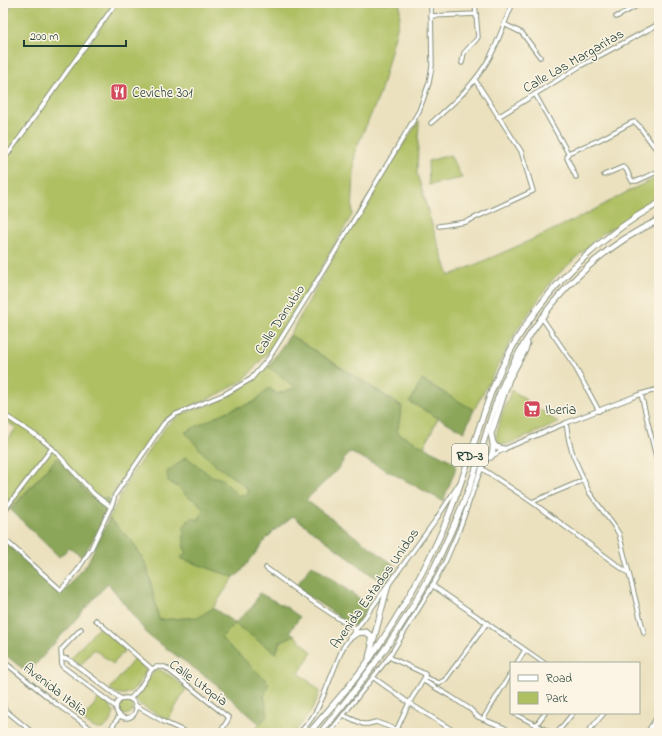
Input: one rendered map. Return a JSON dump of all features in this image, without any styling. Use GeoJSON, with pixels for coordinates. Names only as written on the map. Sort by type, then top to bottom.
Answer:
{"type":"FeatureCollection","features":[{"type":"Feature","properties":{"kind":"highway","name":"RD-3"},"geometry":{"type":"LineString","coordinates":[[309,733],[368,661],[402,610],[445,524],[462,480],[494,383],[511,349],[532,316],[559,282],[586,256],[622,226],[659,203]]}},
{"type":"Feature","properties":{"kind":"highway","name":"RD-3"},"geometry":{"type":"LineString","coordinates":[[320,733],[375,665],[409,613],[433,570],[460,510],[505,379],[529,336],[559,295],[574,278],[602,254],[627,237],[659,220]]}},
{"type":"Feature","properties":{"kind":"highway"},"geometry":{"type":"LineString","coordinates":[[491,457],[494,450],[490,434],[509,380],[524,350],[529,336]]}},
{"type":"Feature","properties":{"kind":"highway"},"geometry":{"type":"LineString","coordinates":[[493,443],[496,447],[504,449]]}},
{"type":"Feature","properties":{"kind":"highway"},"geometry":{"type":"LineString","coordinates":[[368,661],[388,584]]}},
{"type":"Feature","properties":{"kind":"highway"},"geometry":{"type":"LineString","coordinates":[[350,638],[357,633],[366,632],[371,636],[371,648]]}},
{"type":"Feature","properties":{"kind":"street"},"geometry":{"type":"LineString","coordinates":[[3,10],[9,3]]}},
{"type":"Feature","properties":{"kind":"street"},"geometry":{"type":"LineString","coordinates":[[3,161],[116,3]]}},
{"type":"Feature","properties":{"kind":"street","name":"Calle Danubio"},"geometry":{"type":"LineString","coordinates":[[3,538],[61,590],[77,572],[91,549],[111,507],[115,495],[164,423],[174,415],[225,394],[251,379],[269,358],[333,255],[419,111],[429,84],[432,66],[430,3]]}},
{"type":"Feature","properties":{"kind":"street"},"geometry":{"type":"LineString","coordinates":[[462,63],[464,53],[478,36],[475,3]]}},
{"type":"Feature","properties":{"kind":"street"},"geometry":{"type":"LineString","coordinates":[[431,123],[451,106],[475,80],[490,57],[513,3]]}},
{"type":"Feature","properties":{"kind":"street"},"geometry":{"type":"LineString","coordinates":[[616,17],[642,3]]}},
{"type":"Feature","properties":{"kind":"street"},"geometry":{"type":"LineString","coordinates":[[431,16],[476,14]]}},
{"type":"Feature","properties":{"kind":"street"},"geometry":{"type":"LineString","coordinates":[[504,24],[522,33],[540,57]]}},
{"type":"Feature","properties":{"kind":"street","name":"Calle Las Margaritas"},"geometry":{"type":"LineString","coordinates":[[498,118],[582,65],[659,24]]}},
{"type":"Feature","properties":{"kind":"street"},"geometry":{"type":"LineString","coordinates":[[440,226],[466,222],[533,191],[520,151],[475,80]]}},
{"type":"Feature","properties":{"kind":"street"},"geometry":{"type":"LineString","coordinates":[[535,94],[568,153],[567,158],[576,177]]}},
{"type":"Feature","properties":{"kind":"street"},"geometry":{"type":"LineString","coordinates":[[568,153],[599,140],[631,122],[635,122],[639,126],[659,153]]}},
{"type":"Feature","properties":{"kind":"street"},"geometry":{"type":"LineString","coordinates":[[604,175],[623,167],[626,169],[632,181],[637,181],[659,172]]}},
{"type":"Feature","properties":{"kind":"street"},"geometry":{"type":"LineString","coordinates":[[542,318],[574,365],[599,410]]}},
{"type":"Feature","properties":{"kind":"street"},"geometry":{"type":"LineString","coordinates":[[330,732],[389,657],[432,585],[446,560],[459,530],[484,463],[504,449],[599,410],[641,394],[659,389]]}},
{"type":"Feature","properties":{"kind":"street"},"geometry":{"type":"LineString","coordinates":[[641,394],[659,469]]}},
{"type":"Feature","properties":{"kind":"street"},"geometry":{"type":"LineString","coordinates":[[3,414],[52,448],[94,494],[111,507]]}},
{"type":"Feature","properties":{"kind":"street"},"geometry":{"type":"LineString","coordinates":[[566,423],[570,447],[589,492],[619,534],[644,633]]}},
{"type":"Feature","properties":{"kind":"street"},"geometry":{"type":"LineString","coordinates":[[3,512],[52,448]]}},
{"type":"Feature","properties":{"kind":"street"},"geometry":{"type":"LineString","coordinates":[[482,468],[532,502],[629,574]]}},
{"type":"Feature","properties":{"kind":"street","name":"Avenida Estados Unidos"},"geometry":{"type":"LineString","coordinates":[[299,733],[314,715],[319,706],[340,655],[350,638],[437,518],[462,480]]}},
{"type":"Feature","properties":{"kind":"street"},"geometry":{"type":"LineString","coordinates":[[532,502],[584,480]]}},
{"type":"Feature","properties":{"kind":"street"},"geometry":{"type":"LineString","coordinates":[[266,568],[300,593],[356,630]]}},
{"type":"Feature","properties":{"kind":"street"},"geometry":{"type":"LineString","coordinates":[[432,585],[543,662]]}},
{"type":"Feature","properties":{"kind":"street"},"geometry":{"type":"LineString","coordinates":[[96,620],[152,669]]}},
{"type":"Feature","properties":{"kind":"street"},"geometry":{"type":"LineString","coordinates":[[424,679],[439,683],[445,680],[487,623]]}},
{"type":"Feature","properties":{"kind":"street"},"geometry":{"type":"LineString","coordinates":[[80,629],[61,650],[60,654],[62,658],[62,666],[116,707],[117,712],[120,715],[124,717],[131,716],[135,711],[135,705]]}},
{"type":"Feature","properties":{"kind":"street"},"geometry":{"type":"LineString","coordinates":[[518,662],[525,650]]}},
{"type":"Feature","properties":{"kind":"street"},"geometry":{"type":"LineString","coordinates":[[389,657],[425,674],[424,679],[409,703],[397,729]]}},
{"type":"Feature","properties":{"kind":"street"},"geometry":{"type":"LineString","coordinates":[[62,658],[68,659],[121,699]]}},
{"type":"Feature","properties":{"kind":"street","name":"Avenida Italia"},"geometry":{"type":"LineString","coordinates":[[3,661],[55,703],[97,733]]}},
{"type":"Feature","properties":{"kind":"street","name":"Calle Utopía"},"geometry":{"type":"LineString","coordinates":[[130,699],[139,689],[152,669],[156,667],[165,667],[229,718],[220,733]]}},
{"type":"Feature","properties":{"kind":"street"},"geometry":{"type":"LineString","coordinates":[[483,719],[510,675]]}},
{"type":"Feature","properties":{"kind":"street"},"geometry":{"type":"LineString","coordinates":[[374,678],[409,703],[457,733]]}},
{"type":"Feature","properties":{"kind":"street"},"geometry":{"type":"LineString","coordinates":[[424,679],[470,709],[478,717],[505,728],[511,733]]}},
{"type":"Feature","properties":{"kind":"street"},"geometry":{"type":"LineString","coordinates":[[3,696],[4,711],[33,733]]}},
{"type":"Feature","properties":{"kind":"street"},"geometry":{"type":"LineString","coordinates":[[116,707],[121,699],[130,699],[135,705],[164,722],[188,733]]}},
{"type":"Feature","properties":{"kind":"street"},"geometry":{"type":"LineString","coordinates":[[515,714],[552,733]]}},
{"type":"Feature","properties":{"kind":"street"},"geometry":{"type":"LineString","coordinates":[[536,725],[544,714]]}},
{"type":"Feature","properties":{"kind":"street"},"geometry":{"type":"LineString","coordinates":[[557,733],[571,714]]}},
{"type":"Feature","properties":{"kind":"street"},"geometry":{"type":"LineString","coordinates":[[587,733],[603,714]]}},
{"type":"Feature","properties":{"kind":"street"},"geometry":{"type":"LineString","coordinates":[[647,733],[659,714]]}},
{"type":"Feature","properties":{"kind":"street"},"geometry":{"type":"LineString","coordinates":[[108,733],[120,715]]}},
{"type":"Feature","properties":{"kind":"street"},"geometry":{"type":"LineString","coordinates":[[343,715],[363,724],[376,722],[406,733]]}},
{"type":"Feature","properties":{"kind":"green space"},"geometry":{"type":"Polygon","coordinates":[[[14,3],[400,3],[400,16],[380,94],[355,151],[352,215],[301,302],[273,346],[245,379],[223,392],[166,418],[109,499],[91,498],[57,458],[3,517],[3,447],[16,428],[3,419],[3,19],[14,3]]]}},
{"type":"Feature","properties":{"kind":"green space"},"geometry":{"type":"Polygon","coordinates":[[[419,121],[417,173],[449,276],[564,225],[659,177],[659,199],[602,234],[553,279],[518,328],[474,410],[422,380],[410,402],[438,418],[424,447],[397,433],[402,406],[290,335],[356,216],[419,121]]]}},
{"type":"Feature","properties":{"kind":"green space"},"geometry":{"type":"Polygon","coordinates":[[[450,155],[462,178],[429,185],[428,161],[450,155]]]}},
{"type":"Feature","properties":{"kind":"green space"},"geometry":{"type":"Polygon","coordinates":[[[290,335],[402,407],[397,433],[454,462],[456,468],[443,501],[385,469],[349,452],[338,469],[306,500],[397,567],[385,585],[293,516],[267,538],[240,573],[234,577],[180,558],[187,553],[184,548],[184,527],[191,517],[199,520],[203,509],[198,502],[187,496],[178,487],[168,481],[167,472],[186,457],[211,476],[222,479],[239,496],[249,493],[246,487],[216,465],[204,454],[185,432],[228,411],[254,402],[269,388],[277,394],[296,388],[268,366],[290,335]]]}},
{"type":"Feature","properties":{"kind":"green space"},"geometry":{"type":"Polygon","coordinates":[[[268,366],[297,387],[277,394],[269,388],[254,402],[228,411],[204,454],[216,465],[246,487],[249,493],[239,496],[222,479],[211,476],[186,457],[168,481],[178,487],[187,496],[198,502],[203,509],[199,521],[184,527],[184,548],[187,553],[180,558],[234,577],[213,608],[200,617],[159,620],[147,566],[132,541],[109,518],[131,475],[167,425],[184,413],[215,403],[245,386],[268,366]]]}},
{"type":"Feature","properties":{"kind":"green space"},"geometry":{"type":"Polygon","coordinates":[[[422,380],[474,410],[464,432],[410,402],[422,380]]]}},
{"type":"Feature","properties":{"kind":"green space"},"geometry":{"type":"Polygon","coordinates":[[[512,390],[559,423],[508,444],[499,444],[496,437],[502,413],[512,390]]]}},
{"type":"Feature","properties":{"kind":"green space"},"geometry":{"type":"Polygon","coordinates":[[[57,458],[91,498],[109,499],[102,521],[82,557],[69,548],[59,557],[11,510],[57,458]]]}},
{"type":"Feature","properties":{"kind":"green space"},"geometry":{"type":"Polygon","coordinates":[[[109,518],[132,541],[147,566],[159,620],[199,617],[213,608],[235,623],[253,606],[259,593],[286,607],[300,617],[290,631],[294,635],[280,642],[276,653],[235,624],[221,638],[269,683],[264,696],[268,715],[260,724],[212,681],[149,636],[108,583],[28,673],[3,653],[3,540],[62,594],[87,564],[109,518]]]}},
{"type":"Feature","properties":{"kind":"green space"},"geometry":{"type":"Polygon","coordinates":[[[312,565],[370,606],[355,627],[299,590],[296,586],[312,565]]]}},
{"type":"Feature","properties":{"kind":"green space"},"geometry":{"type":"Polygon","coordinates":[[[235,624],[276,653],[280,642],[294,635],[312,652],[299,673],[320,691],[311,712],[294,733],[253,732],[268,715],[264,696],[221,638],[235,624]]]}},
{"type":"Feature","properties":{"kind":"green space"},"geometry":{"type":"Polygon","coordinates":[[[100,626],[125,650],[113,664],[94,649],[80,666],[70,659],[100,626]]]}},
{"type":"Feature","properties":{"kind":"green space"},"geometry":{"type":"Polygon","coordinates":[[[135,658],[146,670],[138,685],[132,691],[125,694],[119,694],[110,689],[135,658]]]}},
{"type":"Feature","properties":{"kind":"green space"},"geometry":{"type":"Polygon","coordinates":[[[159,669],[175,679],[186,689],[168,720],[139,704],[135,699],[155,670],[159,669]]]}},
{"type":"Feature","properties":{"kind":"green space"},"geometry":{"type":"Polygon","coordinates":[[[99,698],[110,706],[114,712],[108,724],[102,729],[92,727],[83,720],[99,698]]]}},
{"type":"Feature","properties":{"kind":"green space"},"geometry":{"type":"Polygon","coordinates":[[[125,699],[132,704],[133,707],[128,714],[125,715],[118,710],[117,707],[122,700],[125,699]]]}},
{"type":"Feature","properties":{"kind":"place","name":"Ceviche 301"},"geometry":{"type":"Point","coordinates":[119,92]}},
{"type":"Feature","properties":{"kind":"place","name":"Iberia"},"geometry":{"type":"Point","coordinates":[532,409]}}]}
